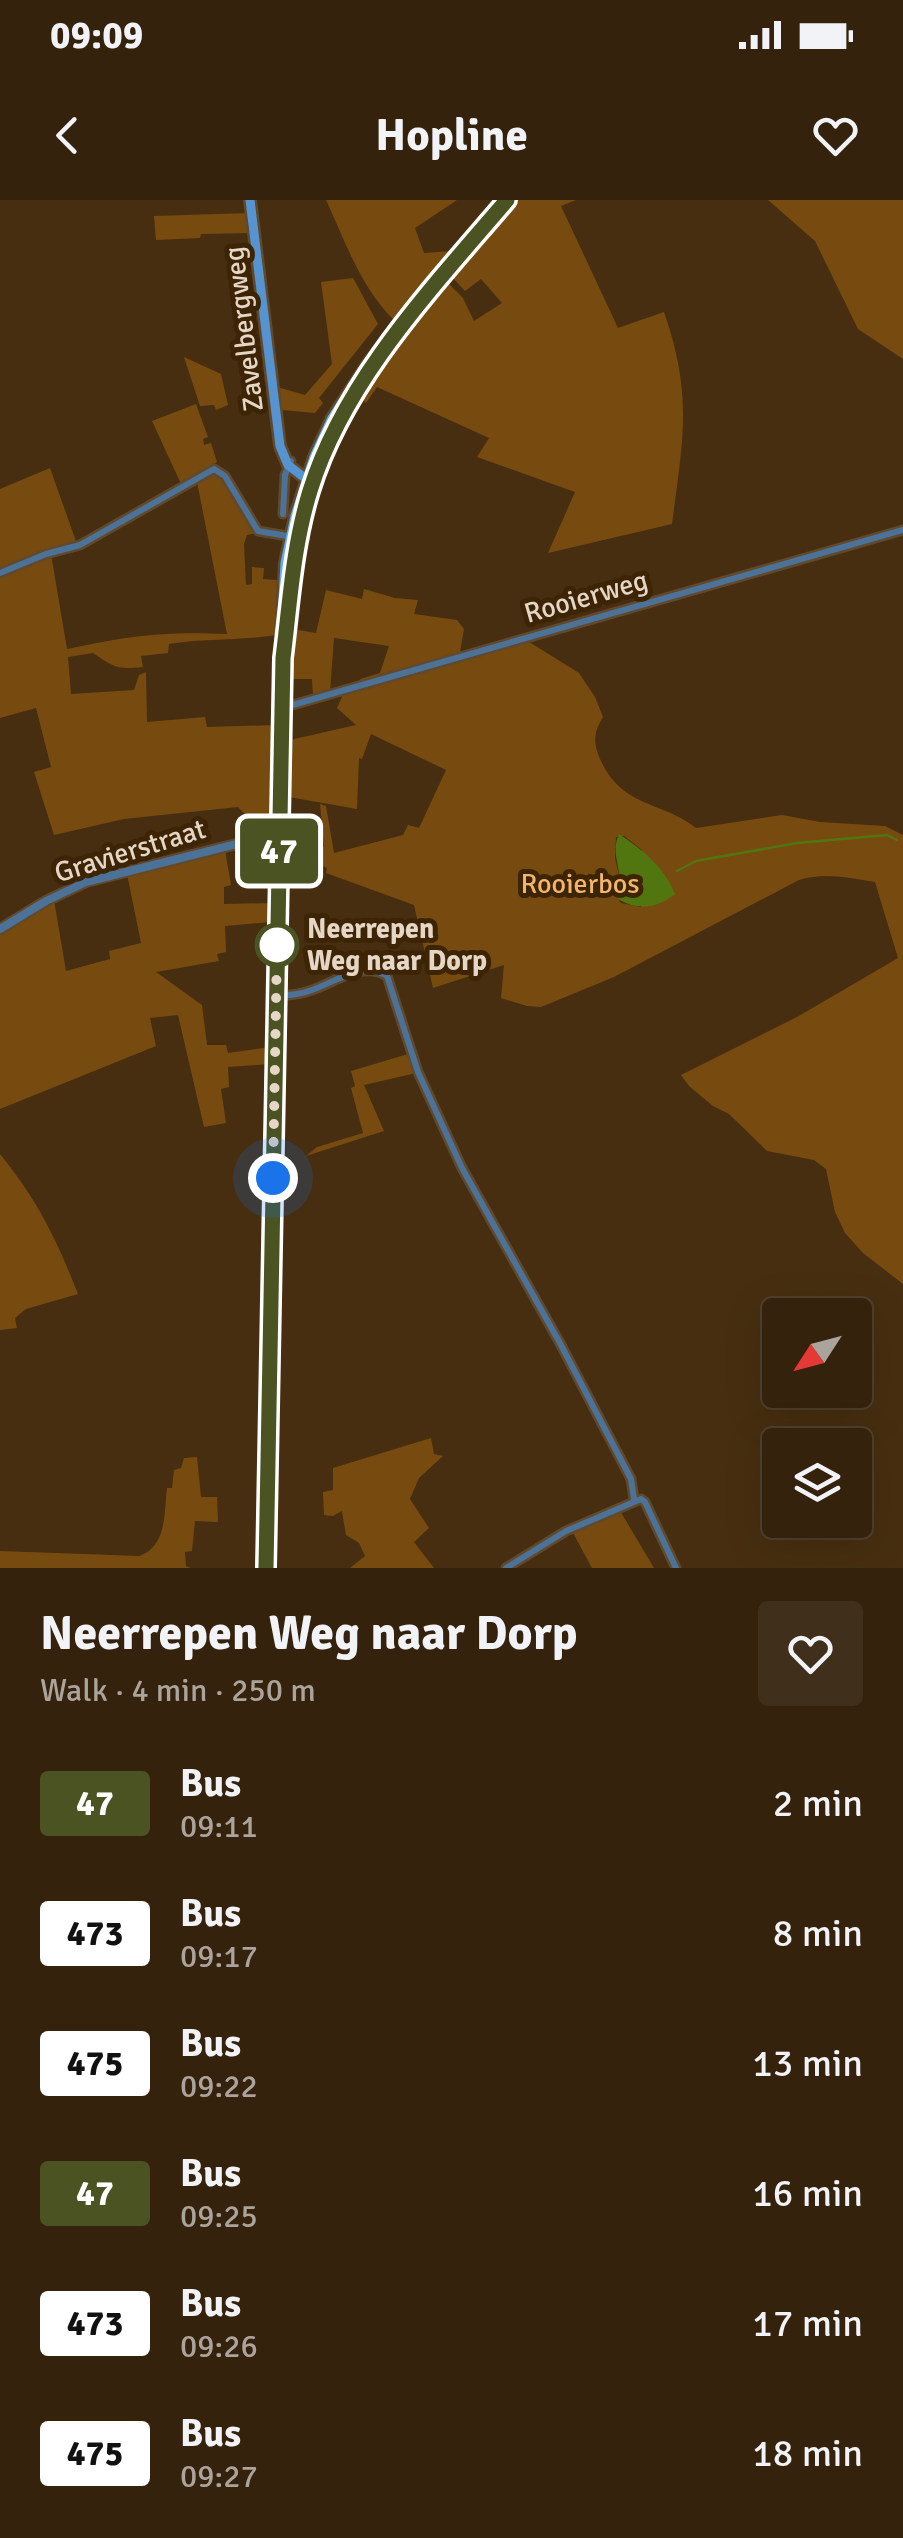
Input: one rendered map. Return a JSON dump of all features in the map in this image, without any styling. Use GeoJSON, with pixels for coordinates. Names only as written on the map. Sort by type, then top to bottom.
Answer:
{"type":"FeatureCollection","features":[{"type":"Feature","properties":{"kind":"main road","name":"Zavelbergweg"},"geometry":{"type":"LineString","coordinates":[[250,200],[282,452],[290,463]]}},
{"type":"Feature","properties":{"kind":"main road"},"geometry":{"type":"LineString","coordinates":[[266,1568],[282,604],[310,475],[342,400],[369,362],[507,200]]}},
{"type":"Feature","properties":{"kind":"main road"},"geometry":{"type":"LineString","coordinates":[[290,463],[310,475]]}},
{"type":"Feature","properties":{"kind":"street"},"geometry":{"type":"LineString","coordinates":[[283,514],[290,463]]}},
{"type":"Feature","properties":{"kind":"street"},"geometry":{"type":"LineString","coordinates":[[0,573],[92,538],[214,469],[225,476],[258,531],[298,537]]}},
{"type":"Feature","properties":{"kind":"street","name":"Rooierweg"},"geometry":{"type":"LineString","coordinates":[[282,708],[903,530]]}},
{"type":"Feature","properties":{"kind":"street","name":"Gravierstraat"},"geometry":{"type":"LineString","coordinates":[[0,929],[86,882],[280,833]]}},
{"type":"Feature","properties":{"kind":"street"},"geometry":{"type":"LineString","coordinates":[[276,996],[312,990],[351,974],[376,972],[387,976],[418,1072],[462,1168],[631,1478],[634,1499]]}},
{"type":"Feature","properties":{"kind":"street"},"geometry":{"type":"LineString","coordinates":[[506,1568],[566,1531],[634,1499],[646,1502],[676,1568]]}},
{"type":"Feature","properties":{"kind":"green space"},"geometry":{"type":"Polygon","coordinates":[[[326,200],[457,200],[415,228],[424,253],[452,251],[394,320],[363,279],[326,200]]]}},
{"type":"Feature","properties":{"kind":"green space"},"geometry":{"type":"Polygon","coordinates":[[[514,200],[576,200],[561,206],[618,328],[664,312],[679,369],[683,418],[672,524],[548,553],[575,492],[477,457],[489,438],[377,387],[366,403],[361,398],[446,281],[463,298],[474,321],[502,303],[481,279],[465,291],[450,275],[514,200]]]}},
{"type":"Feature","properties":{"kind":"green space"},"geometry":{"type":"Polygon","coordinates":[[[768,200],[903,200],[903,359],[858,329],[815,241],[768,200]]]}},
{"type":"Feature","properties":{"kind":"green space"},"geometry":{"type":"Polygon","coordinates":[[[249,213],[251,233],[156,240],[154,216],[249,213]]]}},
{"type":"Feature","properties":{"kind":"green space"},"geometry":{"type":"Polygon","coordinates":[[[353,278],[378,324],[319,398],[323,403],[315,413],[282,410],[277,387],[305,395],[332,364],[321,282],[353,278]]]}},
{"type":"Feature","properties":{"kind":"green space"},"geometry":{"type":"Polygon","coordinates":[[[184,357],[221,374],[228,405],[216,410],[214,405],[200,406],[184,357]]]}},
{"type":"Feature","properties":{"kind":"green space"},"geometry":{"type":"Polygon","coordinates":[[[196,404],[208,437],[203,439],[204,445],[211,443],[217,462],[182,486],[152,421],[196,404]]]}},
{"type":"Feature","properties":{"kind":"green space"},"geometry":{"type":"Polygon","coordinates":[[[50,468],[77,544],[0,571],[0,489],[50,468]]]}},
{"type":"Feature","properties":{"kind":"green space"},"geometry":{"type":"Polygon","coordinates":[[[213,473],[220,474],[226,482],[256,533],[247,535],[244,544],[246,585],[252,584],[252,567],[264,568],[263,579],[277,580],[276,635],[169,644],[168,653],[141,656],[143,667],[116,666],[93,653],[68,657],[71,694],[134,690],[139,675],[146,672],[147,722],[205,717],[207,727],[276,725],[276,825],[245,834],[244,813],[238,807],[124,819],[54,835],[34,772],[51,767],[36,708],[0,718],[0,576],[51,554],[67,649],[146,636],[227,634],[197,482],[213,473]]]}},
{"type":"Feature","properties":{"kind":"green space"},"geometry":{"type":"Polygon","coordinates":[[[364,589],[418,600],[414,614],[457,620],[464,629],[460,652],[361,683],[360,679],[380,673],[389,646],[334,638],[330,692],[313,697],[312,679],[288,679],[292,629],[316,633],[326,590],[362,599],[364,589]]]}},
{"type":"Feature","properties":{"kind":"green space","name":"Rooierbos"},"geometry":{"type":"Polygon","coordinates":[[[526,640],[579,673],[603,717],[595,739],[601,761],[620,788],[632,796],[696,828],[782,815],[885,826],[903,835],[903,1284],[863,1253],[845,1233],[835,1212],[826,1169],[814,1160],[767,1151],[681,1075],[797,1017],[898,958],[875,882],[828,876],[799,880],[614,977],[541,1007],[501,998],[504,965],[433,988],[414,905],[326,873],[327,868],[312,861],[287,856],[288,837],[283,837],[286,713],[290,740],[356,725],[337,708],[344,692],[526,640]],[[371,734],[362,759],[359,758],[357,809],[289,797],[288,836],[307,837],[324,847],[320,804],[326,806],[334,853],[403,835],[408,825],[419,828],[446,770],[371,734]],[[624,836],[616,837],[618,899],[641,907],[642,850],[624,836]]]}},
{"type":"Feature","properties":{"kind":"green space"},"geometry":{"type":"Polygon","coordinates":[[[225,850],[231,885],[224,887],[224,904],[273,903],[271,922],[225,926],[226,952],[217,954],[219,961],[156,972],[202,1005],[207,1045],[226,1045],[228,1053],[269,1047],[270,1064],[228,1067],[229,1087],[221,1089],[226,1123],[204,1127],[178,1015],[150,1018],[156,1046],[0,1109],[0,932],[54,900],[66,971],[110,959],[109,951],[141,943],[127,874],[225,850]]]}},
{"type":"Feature","properties":{"kind":"green space"},"geometry":{"type":"Polygon","coordinates":[[[408,1054],[416,1073],[364,1085],[384,1131],[306,1156],[317,1147],[363,1133],[351,1088],[355,1086],[351,1071],[408,1054]]]}},
{"type":"Feature","properties":{"kind":"green space"},"geometry":{"type":"Polygon","coordinates":[[[0,1154],[45,1221],[78,1294],[26,1309],[15,1318],[17,1328],[0,1330],[0,1154]]]}},
{"type":"Feature","properties":{"kind":"green space"},"geometry":{"type":"Polygon","coordinates":[[[431,1438],[434,1454],[443,1456],[419,1478],[410,1499],[429,1528],[414,1542],[434,1568],[350,1568],[365,1556],[359,1543],[346,1535],[342,1511],[324,1515],[323,1492],[333,1490],[333,1468],[431,1438]]]}},
{"type":"Feature","properties":{"kind":"green space"},"geometry":{"type":"Polygon","coordinates":[[[197,1457],[201,1497],[217,1497],[218,1522],[195,1521],[192,1551],[185,1552],[186,1566],[191,1568],[0,1568],[0,1551],[139,1556],[148,1552],[162,1528],[167,1488],[172,1488],[174,1470],[181,1468],[184,1458],[197,1457]]]}},
{"type":"Feature","properties":{"kind":"green space"},"geometry":{"type":"Polygon","coordinates":[[[619,1509],[654,1568],[592,1568],[572,1531],[619,1509]]]}},
{"type":"Feature","properties":{"kind":"shaded area"},"geometry":{"type":"Polygon","coordinates":[[[619,834],[652,860],[675,894],[647,906],[618,899],[619,834]]]}},
{"type":"Feature","properties":{"kind":"waterway"},"geometry":{"type":"LineString","coordinates":[[677,871],[696,861],[797,843],[887,835],[897,840]]}},
{"type":"Feature","properties":{"kind":"bus line","name":"47"},"geometry":{"type":"LineString","coordinates":[[266,1568],[283,658],[296,548],[314,477],[350,404],[422,301],[507,200]]}},
{"type":"Feature","properties":{"kind":"place","name":"Neerrepen Weg naar Dorp"},"geometry":{"type":"Point","coordinates":[277,945]}},
{"type":"Feature","properties":{"kind":"route"},"geometry":{"type":"LineString","coordinates":[[273,1178],[277,945]]}}]}
